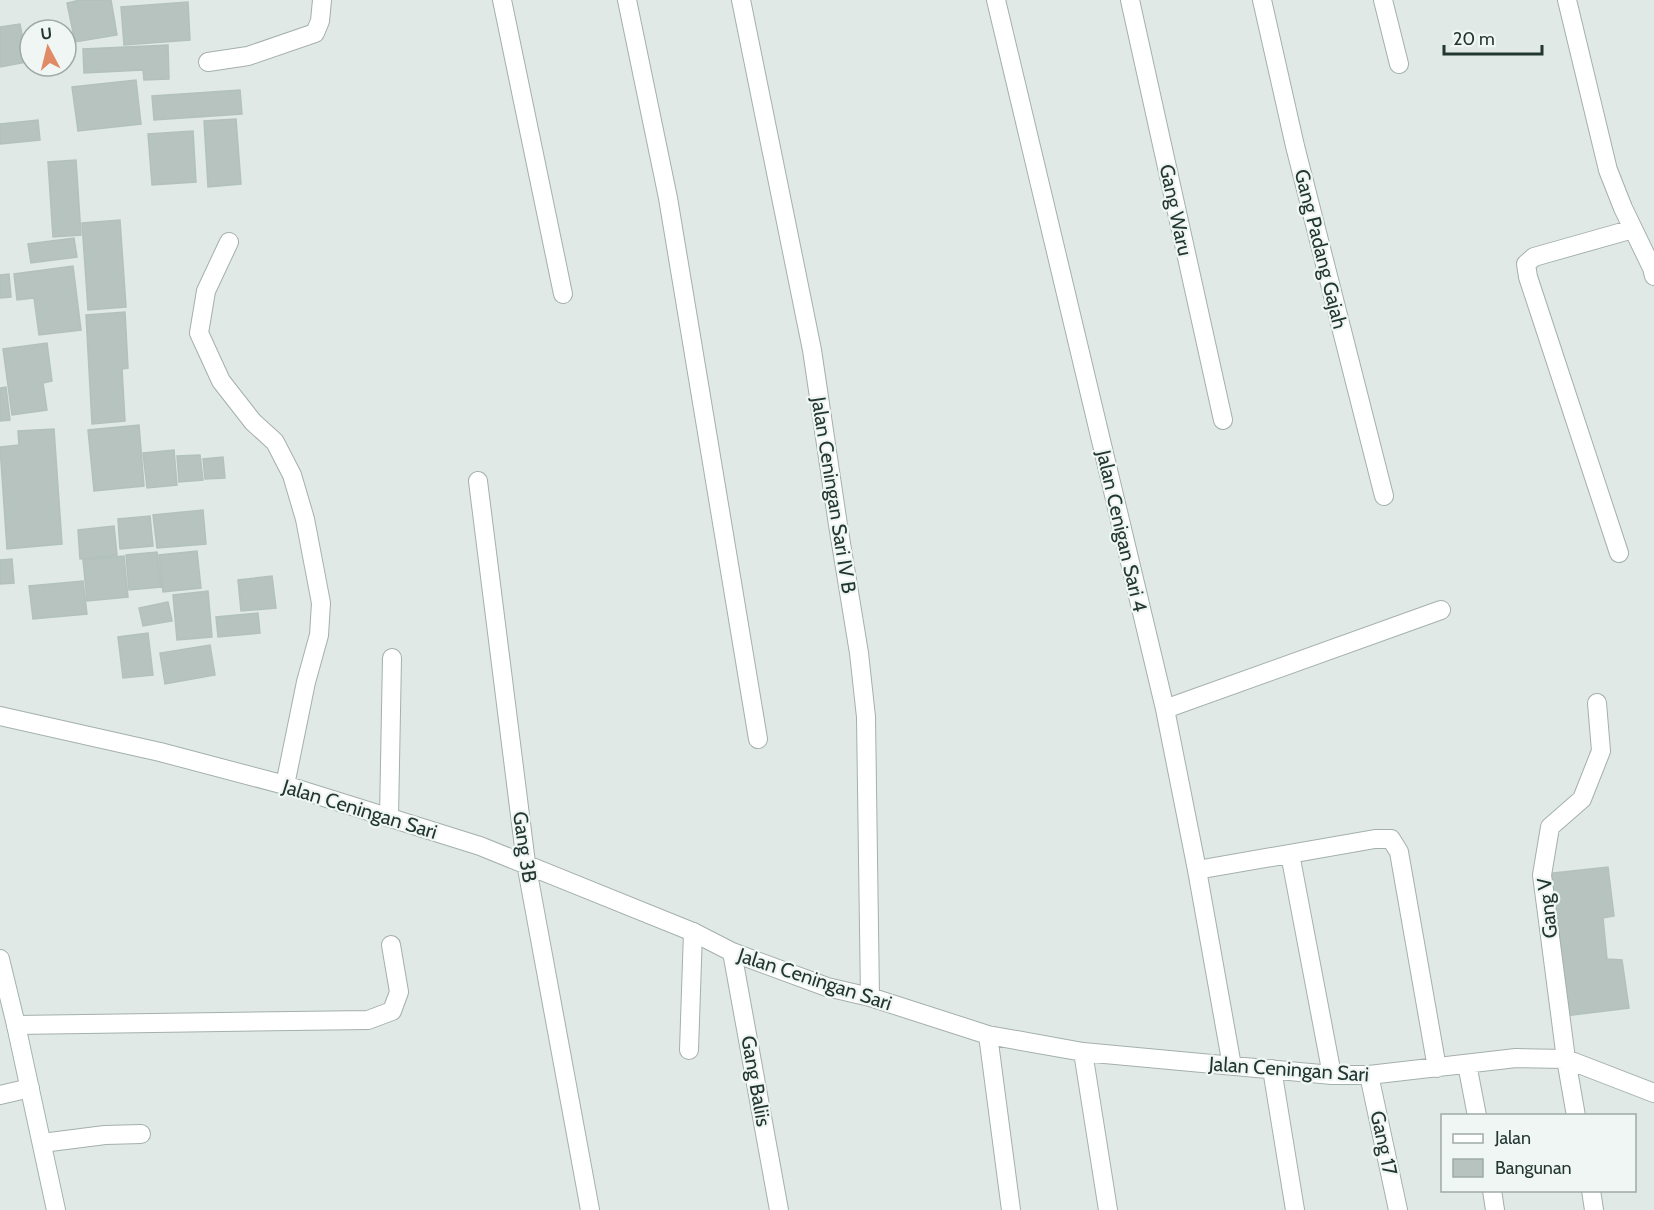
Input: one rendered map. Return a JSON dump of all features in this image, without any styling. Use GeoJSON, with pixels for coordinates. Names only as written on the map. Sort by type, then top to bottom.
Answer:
{"type":"FeatureCollection","features":[{"type":"Feature","properties":{"kind":"street"},"geometry":{"type":"LineString","coordinates":[[208,62],[248,56],[315,33],[320,21],[322,0]]}},
{"type":"Feature","properties":{"kind":"street"},"geometry":{"type":"LineString","coordinates":[[502,0],[562,294]]}},
{"type":"Feature","properties":{"kind":"street"},"geometry":{"type":"LineString","coordinates":[[627,0],[668,198],[758,739]]}},
{"type":"Feature","properties":{"kind":"street","name":"Jalan Ceningan Sari IV B"},"geometry":{"type":"LineString","coordinates":[[741,0],[812,350],[860,653],[867,749],[870,998]]}},
{"type":"Feature","properties":{"kind":"street","name":"Jalan Cenigan Sari 4"},"geometry":{"type":"LineString","coordinates":[[996,0],[1164,709],[1197,870],[1232,1066]]}},
{"type":"Feature","properties":{"kind":"street","name":"Gang Waru"},"geometry":{"type":"LineString","coordinates":[[1130,0],[1223,420]]}},
{"type":"Feature","properties":{"kind":"street","name":"Gang Padang Gajah"},"geometry":{"type":"LineString","coordinates":[[1262,0],[1295,146],[1384,496]]}},
{"type":"Feature","properties":{"kind":"street"},"geometry":{"type":"LineString","coordinates":[[1383,0],[1399,64]]}},
{"type":"Feature","properties":{"kind":"street"},"geometry":{"type":"LineString","coordinates":[[1567,0],[1608,170],[1654,276]]}},
{"type":"Feature","properties":{"kind":"street"},"geometry":{"type":"LineString","coordinates":[[1619,553],[1528,278],[1526,264],[1534,256],[1633,229]]}},
{"type":"Feature","properties":{"kind":"street"},"geometry":{"type":"LineString","coordinates":[[229,242],[206,291],[199,333],[221,381],[253,422],[275,442],[292,475],[305,519],[321,603],[319,635],[306,681],[285,785]]}},
{"type":"Feature","properties":{"kind":"street","name":"Gang 3B"},"geometry":{"type":"LineString","coordinates":[[478,482],[526,863],[590,1210]]}},
{"type":"Feature","properties":{"kind":"street"},"geometry":{"type":"LineString","coordinates":[[1164,709],[1442,610]]}},
{"type":"Feature","properties":{"kind":"street"},"geometry":{"type":"LineString","coordinates":[[389,817],[392,658]]}},
{"type":"Feature","properties":{"kind":"street","name":"Gang V"},"geometry":{"type":"LineString","coordinates":[[1576,1114],[1566,1059],[1542,875],[1550,827],[1582,798],[1601,751],[1597,703]]}},
{"type":"Feature","properties":{"kind":"street","name":"Jalan Ceningan Sari"},"geometry":{"type":"LineString","coordinates":[[0,716],[160,752],[285,785],[480,846],[693,932],[732,952],[827,987],[988,1035],[1083,1052],[1332,1075],[1369,1076],[1516,1058],[1566,1059],[1654,1093]]}},
{"type":"Feature","properties":{"kind":"street"},"geometry":{"type":"LineString","coordinates":[[1197,870],[1375,839],[1391,839],[1399,852],[1437,1068]]}},
{"type":"Feature","properties":{"kind":"street"},"geometry":{"type":"LineString","coordinates":[[1290,855],[1332,1075]]}},
{"type":"Feature","properties":{"kind":"street"},"geometry":{"type":"LineString","coordinates":[[690,1050],[693,932]]}},
{"type":"Feature","properties":{"kind":"street"},"geometry":{"type":"LineString","coordinates":[[16,1025],[368,1020],[392,1011],[399,992],[391,945]]}},
{"type":"Feature","properties":{"kind":"street","name":"Gang Baliis"},"geometry":{"type":"LineString","coordinates":[[732,952],[779,1210]]}},
{"type":"Feature","properties":{"kind":"street"},"geometry":{"type":"LineString","coordinates":[[0,959],[2,983],[16,1025],[56,1210]]}},
{"type":"Feature","properties":{"kind":"street"},"geometry":{"type":"LineString","coordinates":[[988,1035],[1011,1210]]}},
{"type":"Feature","properties":{"kind":"street"},"geometry":{"type":"LineString","coordinates":[[1083,1052],[1108,1210]]}},
{"type":"Feature","properties":{"kind":"street"},"geometry":{"type":"LineString","coordinates":[[1467,1064],[1477,1114]]}},
{"type":"Feature","properties":{"kind":"street"},"geometry":{"type":"LineString","coordinates":[[1272,1069],[1295,1210]]}},
{"type":"Feature","properties":{"kind":"street","name":"Gang 17"},"geometry":{"type":"LineString","coordinates":[[1369,1076],[1398,1210]]}},
{"type":"Feature","properties":{"kind":"street"},"geometry":{"type":"LineString","coordinates":[[0,1095],[30,1088]]}},
{"type":"Feature","properties":{"kind":"street"},"geometry":{"type":"LineString","coordinates":[[42,1143],[105,1135],[141,1134]]}},
{"type":"Feature","properties":{"kind":"street"},"geometry":{"type":"LineString","coordinates":[[1491,1192],[1495,1210]]}},
{"type":"Feature","properties":{"kind":"street"},"geometry":{"type":"LineString","coordinates":[[1591,1192],[1594,1210]]}},
{"type":"Feature","properties":{"kind":"building"},"geometry":{"type":"Polygon","coordinates":[[[80,0],[111,0],[117,35],[78,42],[78,18],[70,18],[67,3],[80,0]]]}},
{"type":"Feature","properties":{"kind":"building"},"geometry":{"type":"Polygon","coordinates":[[[188,2],[190,40],[124,45],[121,7],[188,2]]]}},
{"type":"Feature","properties":{"kind":"building"},"geometry":{"type":"Polygon","coordinates":[[[18,24],[18,64],[0,67],[0,27],[18,24]]]}},
{"type":"Feature","properties":{"kind":"building"},"geometry":{"type":"Polygon","coordinates":[[[168,45],[169,79],[144,80],[143,70],[84,73],[83,49],[168,45]]]}},
{"type":"Feature","properties":{"kind":"building"},"geometry":{"type":"Polygon","coordinates":[[[136,80],[141,124],[78,131],[72,87],[136,80]]]}},
{"type":"Feature","properties":{"kind":"building"},"geometry":{"type":"Polygon","coordinates":[[[240,90],[242,114],[154,120],[152,96],[240,90]]]}},
{"type":"Feature","properties":{"kind":"building"},"geometry":{"type":"Polygon","coordinates":[[[236,119],[241,184],[208,187],[204,121],[236,119]]]}},
{"type":"Feature","properties":{"kind":"building"},"geometry":{"type":"Polygon","coordinates":[[[38,120],[40,140],[0,144],[0,124],[38,120]]]}},
{"type":"Feature","properties":{"kind":"building"},"geometry":{"type":"Polygon","coordinates":[[[193,131],[196,182],[152,185],[148,134],[193,131]]]}},
{"type":"Feature","properties":{"kind":"building"},"geometry":{"type":"Polygon","coordinates":[[[76,160],[81,235],[53,237],[48,162],[76,160]]]}},
{"type":"Feature","properties":{"kind":"building"},"geometry":{"type":"Polygon","coordinates":[[[120,220],[126,307],[88,310],[82,223],[120,220]]]}},
{"type":"Feature","properties":{"kind":"building"},"geometry":{"type":"Polygon","coordinates":[[[74,238],[77,257],[31,263],[28,244],[74,238]]]}},
{"type":"Feature","properties":{"kind":"building"},"geometry":{"type":"Polygon","coordinates":[[[73,266],[81,330],[39,335],[34,298],[17,300],[14,274],[73,266]]]}},
{"type":"Feature","properties":{"kind":"building"},"geometry":{"type":"Polygon","coordinates":[[[9,274],[11,297],[0,298],[0,275],[9,274]]]}},
{"type":"Feature","properties":{"kind":"building"},"geometry":{"type":"Polygon","coordinates":[[[125,312],[128,368],[122,369],[125,421],[92,424],[86,315],[125,312]]]}},
{"type":"Feature","properties":{"kind":"building"},"geometry":{"type":"Polygon","coordinates":[[[47,343],[52,381],[43,383],[47,410],[12,415],[3,349],[47,343]]]}},
{"type":"Feature","properties":{"kind":"building"},"geometry":{"type":"Polygon","coordinates":[[[6,387],[10,420],[0,421],[0,388],[6,387]]]}},
{"type":"Feature","properties":{"kind":"building"},"geometry":{"type":"Polygon","coordinates":[[[139,425],[144,486],[94,491],[88,430],[139,425]]]}},
{"type":"Feature","properties":{"kind":"building"},"geometry":{"type":"Polygon","coordinates":[[[54,429],[62,544],[7,549],[0,447],[19,445],[18,431],[54,429]]]}},
{"type":"Feature","properties":{"kind":"building"},"geometry":{"type":"Polygon","coordinates":[[[174,450],[177,485],[147,488],[143,453],[174,450]]]}},
{"type":"Feature","properties":{"kind":"building"},"geometry":{"type":"Polygon","coordinates":[[[200,455],[203,480],[179,482],[177,456],[200,455]]]}},
{"type":"Feature","properties":{"kind":"building"},"geometry":{"type":"Polygon","coordinates":[[[223,457],[225,478],[205,479],[203,459],[223,457]]]}},
{"type":"Feature","properties":{"kind":"building"},"geometry":{"type":"Polygon","coordinates":[[[203,510],[206,544],[157,548],[153,515],[203,510]]]}},
{"type":"Feature","properties":{"kind":"building"},"geometry":{"type":"Polygon","coordinates":[[[150,516],[153,546],[120,549],[118,519],[150,516]]]}},
{"type":"Feature","properties":{"kind":"building"},"geometry":{"type":"Polygon","coordinates":[[[114,526],[117,555],[80,559],[78,530],[114,526]]]}},
{"type":"Feature","properties":{"kind":"building"},"geometry":{"type":"Polygon","coordinates":[[[197,551],[201,588],[163,592],[159,555],[197,551]]]}},
{"type":"Feature","properties":{"kind":"building"},"geometry":{"type":"Polygon","coordinates":[[[157,552],[161,587],[129,590],[126,555],[157,552]]]}},
{"type":"Feature","properties":{"kind":"building"},"geometry":{"type":"Polygon","coordinates":[[[124,556],[128,597],[87,601],[83,560],[124,556]]]}},
{"type":"Feature","properties":{"kind":"building"},"geometry":{"type":"Polygon","coordinates":[[[12,559],[14,583],[0,584],[0,560],[12,559]]]}},
{"type":"Feature","properties":{"kind":"building"},"geometry":{"type":"Polygon","coordinates":[[[272,576],[276,608],[241,611],[238,580],[272,576]]]}},
{"type":"Feature","properties":{"kind":"building"},"geometry":{"type":"Polygon","coordinates":[[[83,581],[87,614],[33,619],[29,586],[83,581]]]}},
{"type":"Feature","properties":{"kind":"building"},"geometry":{"type":"Polygon","coordinates":[[[208,591],[212,637],[177,640],[173,595],[208,591]]]}},
{"type":"Feature","properties":{"kind":"building"},"geometry":{"type":"Polygon","coordinates":[[[168,602],[172,621],[143,626],[139,608],[168,602]]]}},
{"type":"Feature","properties":{"kind":"building"},"geometry":{"type":"Polygon","coordinates":[[[258,613],[260,633],[218,637],[216,617],[258,613]]]}},
{"type":"Feature","properties":{"kind":"building"},"geometry":{"type":"Polygon","coordinates":[[[148,633],[153,675],[123,678],[118,637],[148,633]]]}},
{"type":"Feature","properties":{"kind":"building"},"geometry":{"type":"Polygon","coordinates":[[[210,645],[215,675],[165,684],[160,653],[210,645]]]}},
{"type":"Feature","properties":{"kind":"building"},"geometry":{"type":"Polygon","coordinates":[[[1608,867],[1614,916],[1603,918],[1607,959],[1622,960],[1629,1008],[1565,1016],[1545,874],[1608,867]]]}}]}
